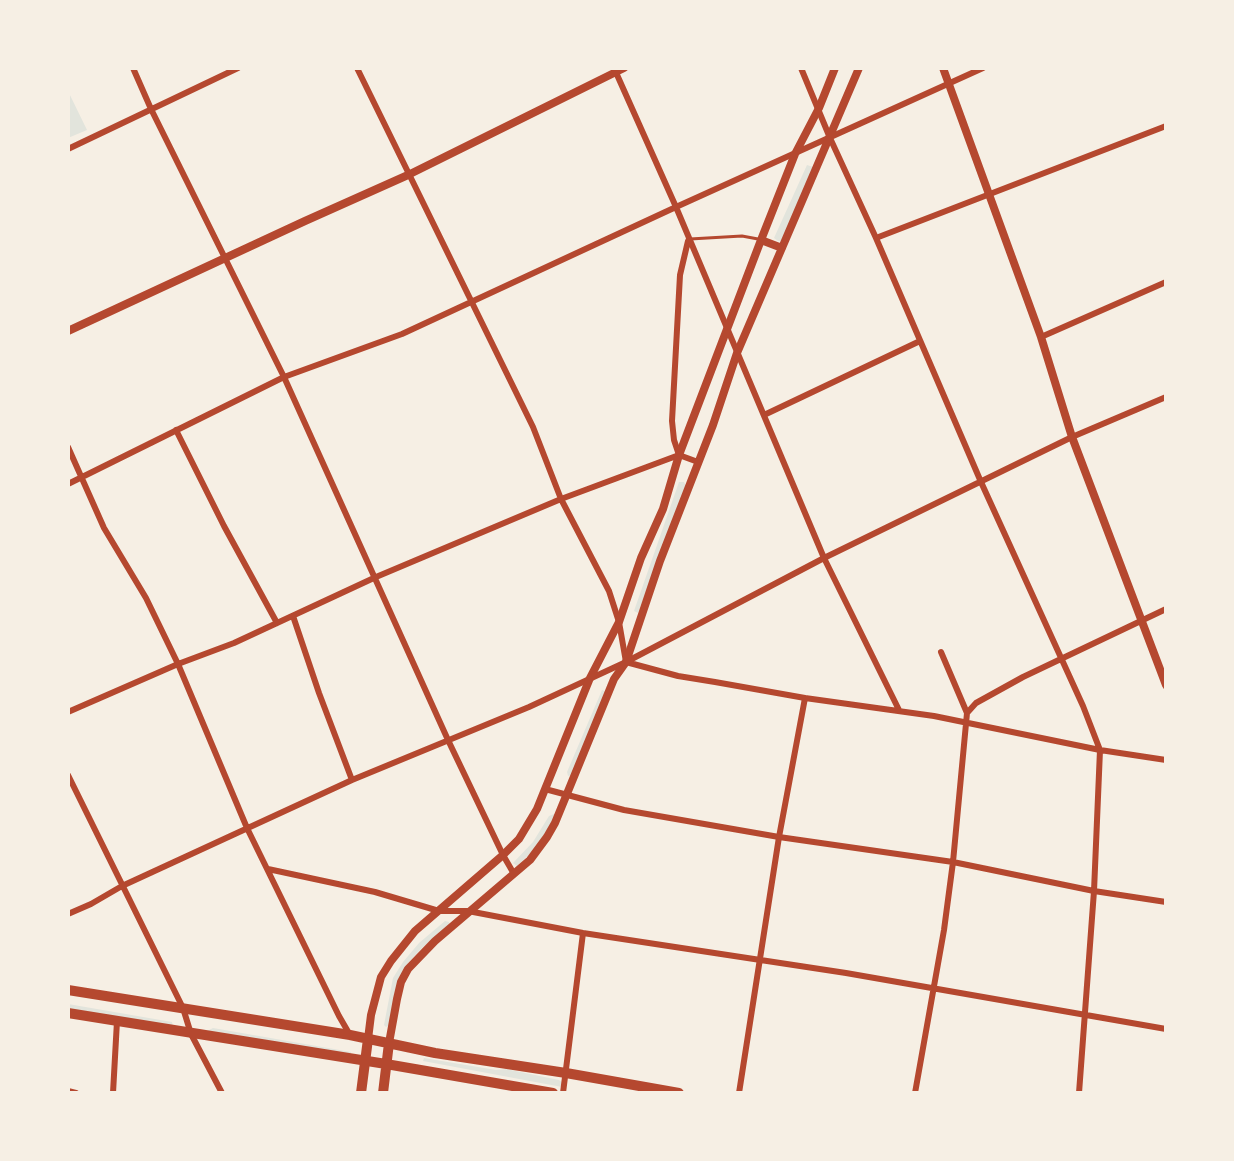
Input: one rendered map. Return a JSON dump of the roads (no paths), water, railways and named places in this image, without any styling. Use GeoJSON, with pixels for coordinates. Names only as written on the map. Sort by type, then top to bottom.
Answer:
{"type":"FeatureCollection","features":[{"type":"Feature","properties":{"kind":"main road"},"geometry":{"type":"LineString","coordinates":[[68,990],[350,1035],[435,1053],[679,1093]]}},
{"type":"Feature","properties":{"kind":"main road"},"geometry":{"type":"LineString","coordinates":[[68,1013],[553,1093]]}},
{"type":"Feature","properties":{"kind":"main road"},"geometry":{"type":"LineString","coordinates":[[361,1093],[368,1039]]}},
{"type":"Feature","properties":{"kind":"main road"},"geometry":{"type":"LineString","coordinates":[[383,1093],[389,1043]]}},
{"type":"Feature","properties":{"kind":"street"},"geometry":{"type":"LineString","coordinates":[[133,68],[284,377],[448,740],[514,874]]}},
{"type":"Feature","properties":{"kind":"street"},"geometry":{"type":"LineString","coordinates":[[68,149],[238,68]]}},
{"type":"Feature","properties":{"kind":"street"},"geometry":{"type":"LineString","coordinates":[[357,68],[533,427],[561,499],[609,591],[619,622],[626,662]]}},
{"type":"Feature","properties":{"kind":"street"},"geometry":{"type":"LineString","coordinates":[[801,68],[1100,750],[1094,891],[1079,1093]]}},
{"type":"Feature","properties":{"kind":"street"},"geometry":{"type":"LineString","coordinates":[[368,1039],[381,977],[415,931],[503,855],[528,826],[590,678],[619,622],[761,240],[795,154],[835,68]]}},
{"type":"Feature","properties":{"kind":"street"},"geometry":{"type":"LineString","coordinates":[[389,1043],[399,990],[408,969],[468,911],[530,860],[547,837],[614,679],[626,662],[737,353],[859,68]]}},
{"type":"Feature","properties":{"kind":"street"},"geometry":{"type":"LineString","coordinates":[[943,68],[1041,337],[1072,437],[1166,685]]}},
{"type":"Feature","properties":{"kind":"street"},"geometry":{"type":"LineString","coordinates":[[68,484],[284,377],[402,334],[983,68]]}},
{"type":"Feature","properties":{"kind":"street"},"geometry":{"type":"LineString","coordinates":[[68,331],[408,175],[618,69],[824,558],[899,710]]}},
{"type":"Feature","properties":{"kind":"street"},"geometry":{"type":"LineString","coordinates":[[876,238],[1166,126]]}},
{"type":"Feature","properties":{"kind":"street"},"geometry":{"type":"LineString","coordinates":[[679,455],[672,421],[680,275],[689,239]]}},
{"type":"Feature","properties":{"kind":"street"},"geometry":{"type":"LineString","coordinates":[[761,240],[782,248]]}},
{"type":"Feature","properties":{"kind":"street"},"geometry":{"type":"LineString","coordinates":[[1041,337],[1166,282]]}},
{"type":"Feature","properties":{"kind":"street"},"geometry":{"type":"LineString","coordinates":[[764,415],[920,341]]}},
{"type":"Feature","properties":{"kind":"street"},"geometry":{"type":"LineString","coordinates":[[68,914],[352,780],[529,707],[626,662],[824,558],[1072,437],[1166,397]]}},
{"type":"Feature","properties":{"kind":"street"},"geometry":{"type":"LineString","coordinates":[[176,430],[277,623]]}},
{"type":"Feature","properties":{"kind":"street"},"geometry":{"type":"LineString","coordinates":[[68,447],[104,528],[146,598],[178,664],[247,828],[350,1035]]}},
{"type":"Feature","properties":{"kind":"street"},"geometry":{"type":"LineString","coordinates":[[68,712],[234,643],[376,577],[561,499],[679,455],[698,462]]}},
{"type":"Feature","properties":{"kind":"street"},"geometry":{"type":"LineString","coordinates":[[967,713],[976,703],[1166,609]]}},
{"type":"Feature","properties":{"kind":"street"},"geometry":{"type":"LineString","coordinates":[[293,616],[352,780]]}},
{"type":"Feature","properties":{"kind":"street"},"geometry":{"type":"LineString","coordinates":[[915,1093],[944,930],[967,713],[941,652]]}},
{"type":"Feature","properties":{"kind":"street"},"geometry":{"type":"LineString","coordinates":[[626,662],[678,676],[966,721],[1100,750],[1166,760]]}},
{"type":"Feature","properties":{"kind":"street"},"geometry":{"type":"LineString","coordinates":[[739,1093],[779,837],[805,698]]}},
{"type":"Feature","properties":{"kind":"street"},"geometry":{"type":"LineString","coordinates":[[68,775],[222,1093]]}},
{"type":"Feature","properties":{"kind":"street"},"geometry":{"type":"LineString","coordinates":[[545,789],[624,810],[779,837],[953,862],[1094,891],[1166,902]]}},
{"type":"Feature","properties":{"kind":"street"},"geometry":{"type":"LineString","coordinates":[[268,869],[375,892],[439,911],[468,911],[583,933],[933,987],[1166,1029]]}},
{"type":"Feature","properties":{"kind":"street"},"geometry":{"type":"LineString","coordinates":[[563,1093],[583,933]]}},
{"type":"Feature","properties":{"kind":"street"},"geometry":{"type":"LineString","coordinates":[[113,1093],[117,1021]]}},
{"type":"Feature","properties":{"kind":"street"},"geometry":{"type":"LineString","coordinates":[[68,1091],[76,1093]]}},
{"type":"Feature","properties":{"kind":"lane"},"geometry":{"type":"LineString","coordinates":[[689,239],[742,236],[761,240]]}}]}
